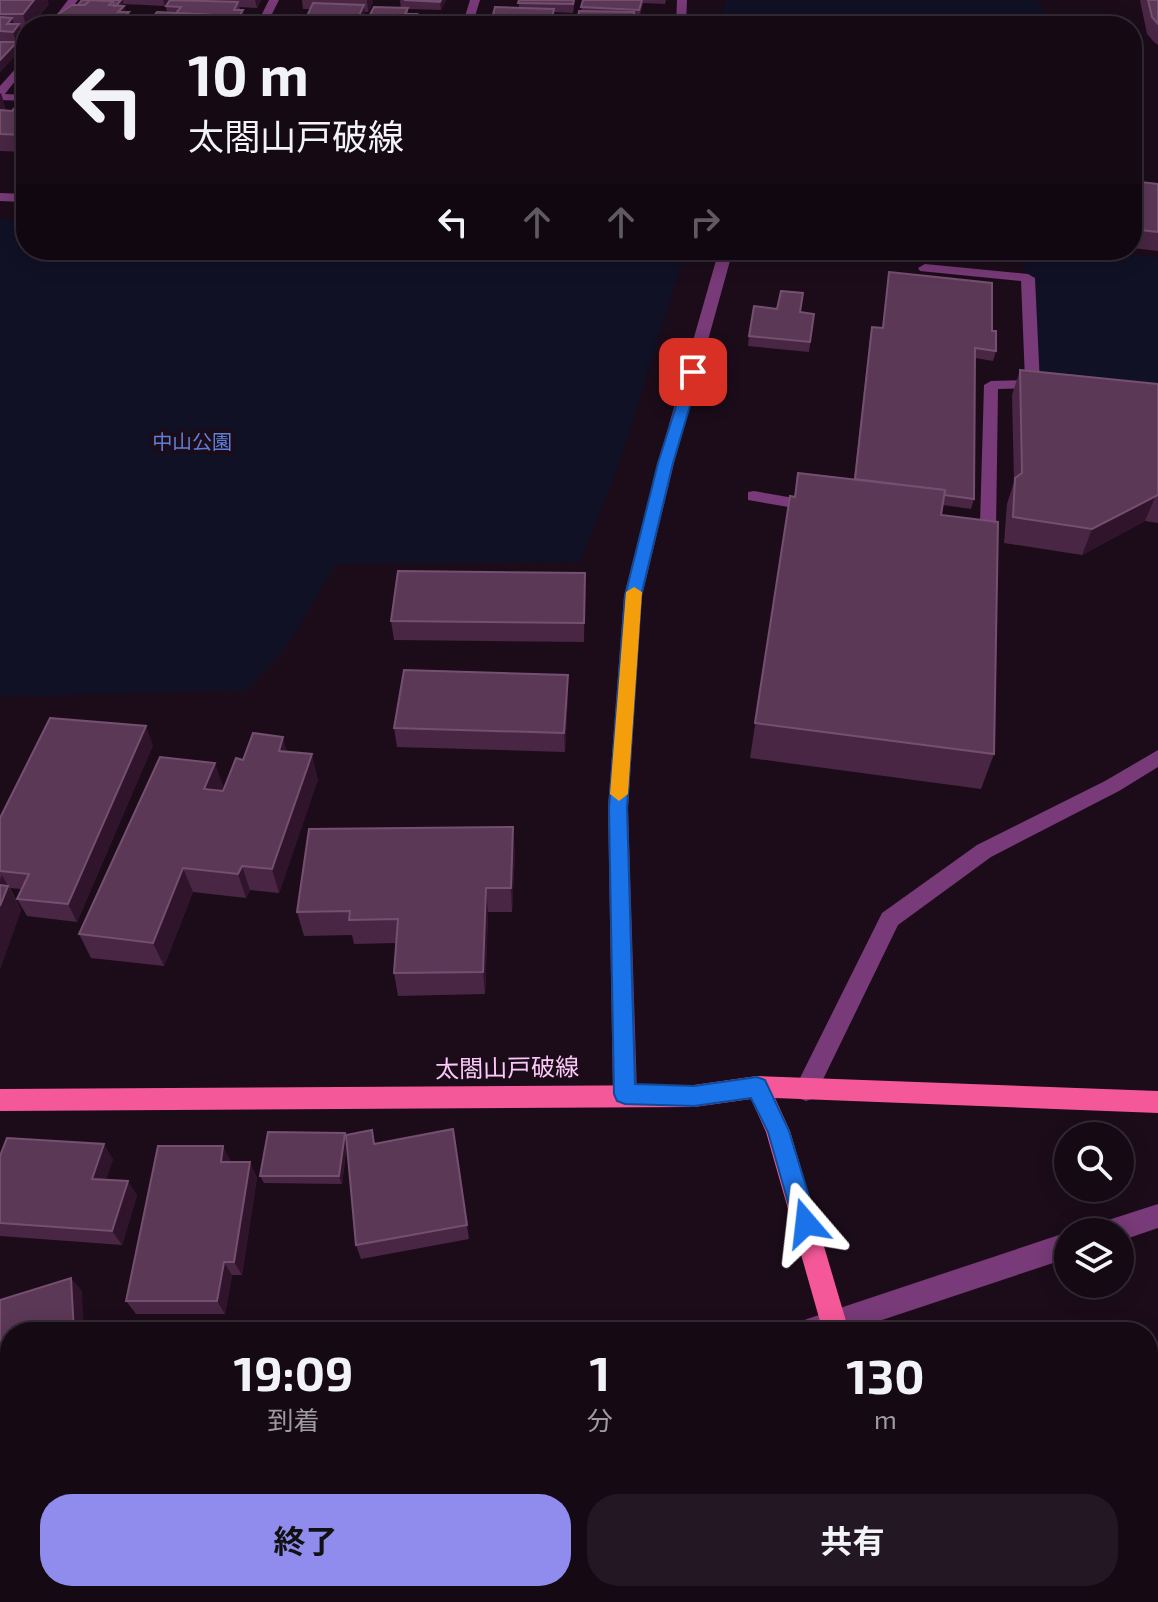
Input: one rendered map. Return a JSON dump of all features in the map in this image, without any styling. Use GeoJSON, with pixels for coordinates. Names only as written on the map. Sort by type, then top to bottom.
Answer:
{"type":"FeatureCollection","features":[{"type":"Feature","properties":{"kind":"main road","name":"太閤山戸破線"},"geometry":{"type":"LineString","coordinates":[[0,1100],[694,1096],[757,1087],[1158,1102]]}},
{"type":"Feature","properties":{"kind":"main road"},"geometry":{"type":"LineString","coordinates":[[757,1087],[778,1131],[833,1321]]}},
{"type":"Feature","properties":{"kind":"street"},"geometry":{"type":"LineString","coordinates":[[61,16],[73,0]]}},
{"type":"Feature","properties":{"kind":"street"},"geometry":{"type":"LineString","coordinates":[[0,95],[16,73]]}},
{"type":"Feature","properties":{"kind":"street"},"geometry":{"type":"LineString","coordinates":[[625,1094],[618,808],[633,596],[666,463],[723,260]]}},
{"type":"Feature","properties":{"kind":"street"},"geometry":{"type":"LineString","coordinates":[[925,268],[1028,278],[1033,384],[991,385],[988,530],[956,526]]}},
{"type":"Feature","properties":{"kind":"street"},"geometry":{"type":"LineString","coordinates":[[754,496],[831,509]]}},
{"type":"Feature","properties":{"kind":"street"},"geometry":{"type":"LineString","coordinates":[[806,1090],[890,919],[984,851],[1112,786],[1158,757]]}},
{"type":"Feature","properties":{"kind":"street"},"geometry":{"type":"LineString","coordinates":[[1134,1224],[1158,1216]]}},
{"type":"Feature","properties":{"kind":"street"},"geometry":{"type":"LineString","coordinates":[[833,1321],[1054,1250]]}},
{"type":"Feature","properties":{"kind":"green space"},"geometry":{"type":"Polygon","coordinates":[[[726,0],[1036,0],[1048,16],[721,16],[726,0]]]}},
{"type":"Feature","properties":{"kind":"green space","name":"中山公園"},"geometry":{"type":"Polygon","coordinates":[[[0,219],[16,220],[16,260],[683,260],[618,467],[580,562],[336,564],[285,649],[247,690],[0,697],[0,219]]]}},
{"type":"Feature","properties":{"kind":"green space"},"geometry":{"type":"Polygon","coordinates":[[[1158,257],[1158,396],[1023,379],[1025,262],[1158,257]]]}},
{"type":"Feature","properties":{"kind":"building"},"geometry":{"type":"Polygon","coordinates":[[[0,0],[34,0],[23,14],[0,14],[0,0]]]}},
{"type":"Feature","properties":{"kind":"building"},"geometry":{"type":"Polygon","coordinates":[[[90,0],[113,1],[109,5],[124,6],[118,12],[129,12],[125,16],[56,16],[72,5],[85,5],[90,0]]]}},
{"type":"Feature","properties":{"kind":"building"},"geometry":{"type":"Polygon","coordinates":[[[92,0],[121,0],[114,6],[113,1],[92,0]]]}},
{"type":"Feature","properties":{"kind":"building"},"geometry":{"type":"Polygon","coordinates":[[[170,0],[238,2],[234,10],[243,10],[239,16],[212,16],[176,13],[181,7],[166,6],[170,0]]]}},
{"type":"Feature","properties":{"kind":"building"},"geometry":{"type":"Polygon","coordinates":[[[519,0],[574,0],[573,4],[518,3],[519,0]]]}},
{"type":"Feature","properties":{"kind":"building"},"geometry":{"type":"Polygon","coordinates":[[[583,0],[642,0],[639,10],[581,7],[583,0]]]}},
{"type":"Feature","properties":{"kind":"building"},"geometry":{"type":"Polygon","coordinates":[[[1148,0],[1158,0],[1158,24],[1152,17],[1148,0]]]}},
{"type":"Feature","properties":{"kind":"building"},"geometry":{"type":"Polygon","coordinates":[[[313,3],[364,5],[359,16],[307,16],[313,3]]]}},
{"type":"Feature","properties":{"kind":"building"},"geometry":{"type":"Polygon","coordinates":[[[374,7],[408,8],[405,14],[417,14],[416,16],[369,16],[374,7]]]}},
{"type":"Feature","properties":{"kind":"building"},"geometry":{"type":"Polygon","coordinates":[[[495,7],[554,9],[552,16],[493,16],[495,7]]]}},
{"type":"Feature","properties":{"kind":"building"},"geometry":{"type":"Polygon","coordinates":[[[579,11],[634,12],[634,16],[578,16],[579,11]]]}},
{"type":"Feature","properties":{"kind":"building"},"geometry":{"type":"Polygon","coordinates":[[[157,12],[212,15],[211,16],[154,16],[157,12]]]}},
{"type":"Feature","properties":{"kind":"building"},"geometry":{"type":"Polygon","coordinates":[[[0,17],[12,18],[7,24],[16,24],[13,32],[0,31],[0,17]]]}},
{"type":"Feature","properties":{"kind":"building"},"geometry":{"type":"Polygon","coordinates":[[[0,42],[16,42],[16,43],[0,60],[0,42]]]}},
{"type":"Feature","properties":{"kind":"building"},"geometry":{"type":"Polygon","coordinates":[[[16,106],[16,135],[0,134],[0,110],[12,111],[16,106]]]}},
{"type":"Feature","properties":{"kind":"building"},"geometry":{"type":"Polygon","coordinates":[[[1142,182],[1158,184],[1158,232],[1142,230],[1142,182]]]}},
{"type":"Feature","properties":{"kind":"building"},"geometry":{"type":"Polygon","coordinates":[[[889,272],[992,283],[992,331],[996,331],[996,351],[975,348],[974,499],[944,495],[945,490],[855,479],[872,327],[883,328],[889,272]]]}},
{"type":"Feature","properties":{"kind":"building"},"geometry":{"type":"Polygon","coordinates":[[[781,291],[803,293],[800,312],[814,314],[810,342],[749,336],[754,306],[777,309],[781,291]]]}},
{"type":"Feature","properties":{"kind":"building"},"geometry":{"type":"Polygon","coordinates":[[[1020,370],[1158,384],[1158,495],[1092,529],[1013,517],[1015,478],[1022,473],[1020,370]]]}},
{"type":"Feature","properties":{"kind":"building"},"geometry":{"type":"Polygon","coordinates":[[[798,473],[945,490],[941,515],[998,522],[994,754],[755,723],[790,496],[795,497],[798,473]]]}},
{"type":"Feature","properties":{"kind":"building"},"geometry":{"type":"Polygon","coordinates":[[[398,571],[585,573],[584,623],[391,621],[398,571]]]}},
{"type":"Feature","properties":{"kind":"building"},"geometry":{"type":"Polygon","coordinates":[[[404,670],[568,675],[564,733],[394,728],[404,670]]]}},
{"type":"Feature","properties":{"kind":"building"},"geometry":{"type":"Polygon","coordinates":[[[50,718],[146,726],[68,904],[17,899],[29,874],[0,871],[0,818],[50,718]]]}},
{"type":"Feature","properties":{"kind":"building"},"geometry":{"type":"Polygon","coordinates":[[[253,733],[283,737],[279,751],[312,754],[272,869],[242,866],[238,874],[183,868],[153,943],[79,934],[160,757],[215,763],[204,789],[223,791],[236,758],[243,760],[253,733]]]}},
{"type":"Feature","properties":{"kind":"building"},"geometry":{"type":"Polygon","coordinates":[[[513,827],[511,888],[486,888],[483,972],[394,973],[398,919],[349,920],[350,911],[297,912],[309,829],[513,827]]]}},
{"type":"Feature","properties":{"kind":"building"},"geometry":{"type":"Polygon","coordinates":[[[0,885],[8,886],[0,906],[0,885]]]}},
{"type":"Feature","properties":{"kind":"building"},"geometry":{"type":"Polygon","coordinates":[[[453,1129],[467,1225],[356,1245],[346,1135],[372,1130],[374,1144],[453,1129]]]}},
{"type":"Feature","properties":{"kind":"building"},"geometry":{"type":"Polygon","coordinates":[[[268,1132],[345,1133],[339,1176],[260,1176],[268,1132]]]}},
{"type":"Feature","properties":{"kind":"building"},"geometry":{"type":"Polygon","coordinates":[[[7,1138],[104,1144],[92,1179],[128,1181],[112,1231],[0,1223],[0,1156],[7,1138]]]}},
{"type":"Feature","properties":{"kind":"building"},"geometry":{"type":"Polygon","coordinates":[[[158,1146],[223,1146],[221,1162],[250,1162],[234,1262],[224,1262],[217,1301],[126,1301],[158,1146]]]}},
{"type":"Feature","properties":{"kind":"building"},"geometry":{"type":"Polygon","coordinates":[[[71,1278],[73,1322],[0,1322],[0,1300],[71,1278]]]}},
{"type":"Feature","properties":{"kind":"slow traffic"},"geometry":{"type":"LineString","coordinates":[[619,794],[634,592]]}},
{"type":"Feature","properties":{"kind":"route"},"geometry":{"type":"LineString","coordinates":[[693,372],[666,463],[633,596],[618,808],[625,1094],[694,1096],[757,1087],[778,1131],[806,1223]]}}]}
